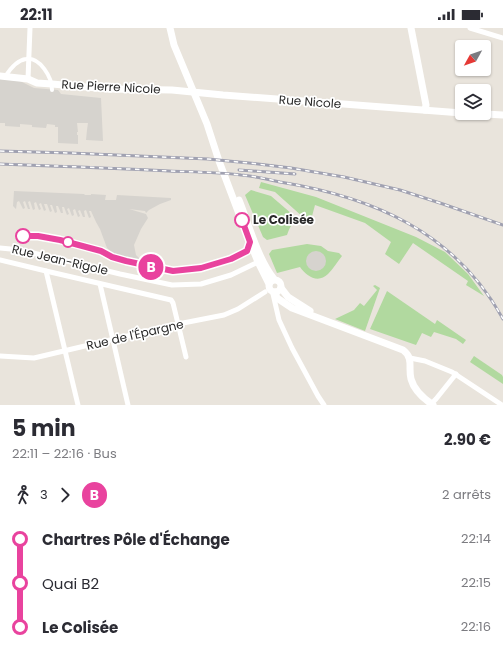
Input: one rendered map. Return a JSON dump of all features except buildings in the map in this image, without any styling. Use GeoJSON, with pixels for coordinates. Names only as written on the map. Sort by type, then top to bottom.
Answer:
{"type":"FeatureCollection","features":[{"type":"Feature","properties":{"kind":"street"},"geometry":{"type":"LineString","coordinates":[[28,79],[30,28]]}},
{"type":"Feature","properties":{"kind":"street"},"geometry":{"type":"LineString","coordinates":[[170,28],[174,45],[195,92],[224,176],[258,262],[277,298],[292,308],[403,350],[410,358],[411,377],[415,388],[431,404],[456,374]]}},
{"type":"Feature","properties":{"kind":"street"},"geometry":{"type":"LineString","coordinates":[[411,28],[426,105],[425,110]]}},
{"type":"Feature","properties":{"kind":"street"},"geometry":{"type":"LineString","coordinates":[[470,28],[503,38]]}},
{"type":"Feature","properties":{"kind":"street"},"geometry":{"type":"LineString","coordinates":[[3,76],[12,66],[24,59],[29,58],[35,60],[46,70],[52,87]]}},
{"type":"Feature","properties":{"kind":"street","name":"Rue Pierre Nicole"},"geometry":{"type":"LineString","coordinates":[[3,76],[28,79],[52,87],[195,92]]}},
{"type":"Feature","properties":{"kind":"street","name":"Rue Nicole"},"geometry":{"type":"LineString","coordinates":[[195,92],[455,112]]}},
{"type":"Feature","properties":{"kind":"street"},"geometry":{"type":"LineString","coordinates":[[491,114],[503,115]]}},
{"type":"Feature","properties":{"kind":"street"},"geometry":{"type":"LineString","coordinates":[[210,132],[223,160],[269,274],[279,320],[292,348],[324,405]]}},
{"type":"Feature","properties":{"kind":"street","name":"Rue Jean-Rigole"},"geometry":{"type":"LineString","coordinates":[[0,248],[21,250],[172,285],[201,284],[231,275],[258,262]]}},
{"type":"Feature","properties":{"kind":"street"},"geometry":{"type":"LineString","coordinates":[[0,260],[171,300],[174,303],[186,357]]}},
{"type":"Feature","properties":{"kind":"street"},"geometry":{"type":"LineString","coordinates":[[46,271],[78,405]]}},
{"type":"Feature","properties":{"kind":"street"},"geometry":{"type":"LineString","coordinates":[[100,284],[128,405]]}},
{"type":"Feature","properties":{"kind":"street","name":"Rue de l'Épargne"},"geometry":{"type":"LineString","coordinates":[[0,356],[34,358],[178,324],[224,315],[238,309],[272,288]]}},
{"type":"Feature","properties":{"kind":"street"},"geometry":{"type":"LineString","coordinates":[[410,358],[425,361],[456,374],[502,405]]}},
{"type":"Feature","properties":{"kind":"green space"},"geometry":{"type":"Polygon","coordinates":[[[261,182],[316,197],[416,237],[445,252],[468,274],[484,296],[466,285],[468,281],[413,243],[399,264],[385,254],[391,242],[365,223],[315,205],[311,220],[304,218],[275,192],[259,188],[261,182]]]}},
{"type":"Feature","properties":{"kind":"green space"},"geometry":{"type":"Polygon","coordinates":[[[251,190],[271,196],[299,220],[291,226],[287,235],[267,240],[263,237],[245,195],[251,190]]]}},
{"type":"Feature","properties":{"kind":"green space"},"geometry":{"type":"Polygon","coordinates":[[[307,244],[321,246],[328,251],[339,253],[342,256],[332,270],[324,277],[316,279],[312,278],[300,267],[277,273],[269,254],[272,250],[307,244]]]}},
{"type":"Feature","properties":{"kind":"green space"},"geometry":{"type":"Polygon","coordinates":[[[375,285],[380,288],[365,331],[335,319],[354,310],[360,303],[364,306],[377,290],[373,286],[375,285]]]}},
{"type":"Feature","properties":{"kind":"green space"},"geometry":{"type":"Polygon","coordinates":[[[387,291],[435,324],[437,320],[466,340],[463,344],[456,339],[434,332],[431,337],[422,333],[416,345],[370,329],[387,291]]]}},
{"type":"Feature","properties":{"kind":"green space"},"geometry":{"type":"Polygon","coordinates":[[[474,356],[502,375],[503,384],[470,362],[474,356]]]}},
{"type":"Feature","properties":{"kind":"shaded area"},"geometry":{"type":"Polygon","coordinates":[[[0,79],[20,81],[34,88],[58,90],[61,94],[101,98],[103,141],[86,140],[88,123],[77,123],[78,144],[58,143],[58,127],[55,127],[55,125],[47,124],[46,128],[20,124],[20,127],[5,126],[5,123],[0,123],[0,79]]]}},
{"type":"Feature","properties":{"kind":"shaded area"},"geometry":{"type":"Polygon","coordinates":[[[14,191],[106,195],[105,200],[116,200],[117,195],[171,198],[171,200],[160,204],[146,213],[145,211],[129,209],[146,214],[148,218],[134,245],[136,255],[140,259],[132,259],[113,253],[107,248],[91,211],[89,211],[91,217],[89,218],[86,210],[84,211],[85,217],[83,217],[80,210],[78,211],[80,216],[78,217],[75,209],[73,210],[74,215],[72,216],[69,208],[67,209],[69,214],[67,215],[64,207],[62,207],[63,213],[61,213],[58,206],[56,206],[57,212],[55,213],[52,205],[50,205],[52,211],[50,212],[47,204],[44,204],[46,210],[44,211],[41,203],[39,204],[41,209],[39,210],[36,202],[34,203],[35,209],[33,210],[30,201],[28,202],[30,209],[28,209],[25,201],[23,202],[25,208],[23,209],[19,201],[17,202],[16,209],[13,206],[14,191]]]}},
{"type":"Feature","properties":{"kind":"shaded area"},"geometry":{"type":"Polygon","coordinates":[[[312,251],[320,251],[326,257],[326,265],[320,271],[312,271],[306,265],[306,257],[312,251]]]}},
{"type":"Feature","properties":{"kind":"railway"},"geometry":{"type":"LineString","coordinates":[[0,151],[208,159],[291,168],[344,177],[400,190],[503,225]]}},
{"type":"Feature","properties":{"kind":"railway"},"geometry":{"type":"LineString","coordinates":[[0,164],[232,174],[256,177],[314,189],[347,198],[379,209],[436,241],[461,263],[483,289],[503,319]]}},
{"type":"Feature","properties":{"kind":"railway"},"geometry":{"type":"LineString","coordinates":[[239,170],[295,174]]}},
{"type":"Feature","properties":{"kind":"bus line","name":"B"},"geometry":{"type":"LineString","coordinates":[[23,236],[52,238],[101,251],[112,257],[126,261],[173,271],[201,268],[231,259],[247,251],[250,242],[242,220]]}},
{"type":"Feature","properties":{"kind":"place","name":"Le Colisée"},"geometry":{"type":"Point","coordinates":[242,220]}}]}
